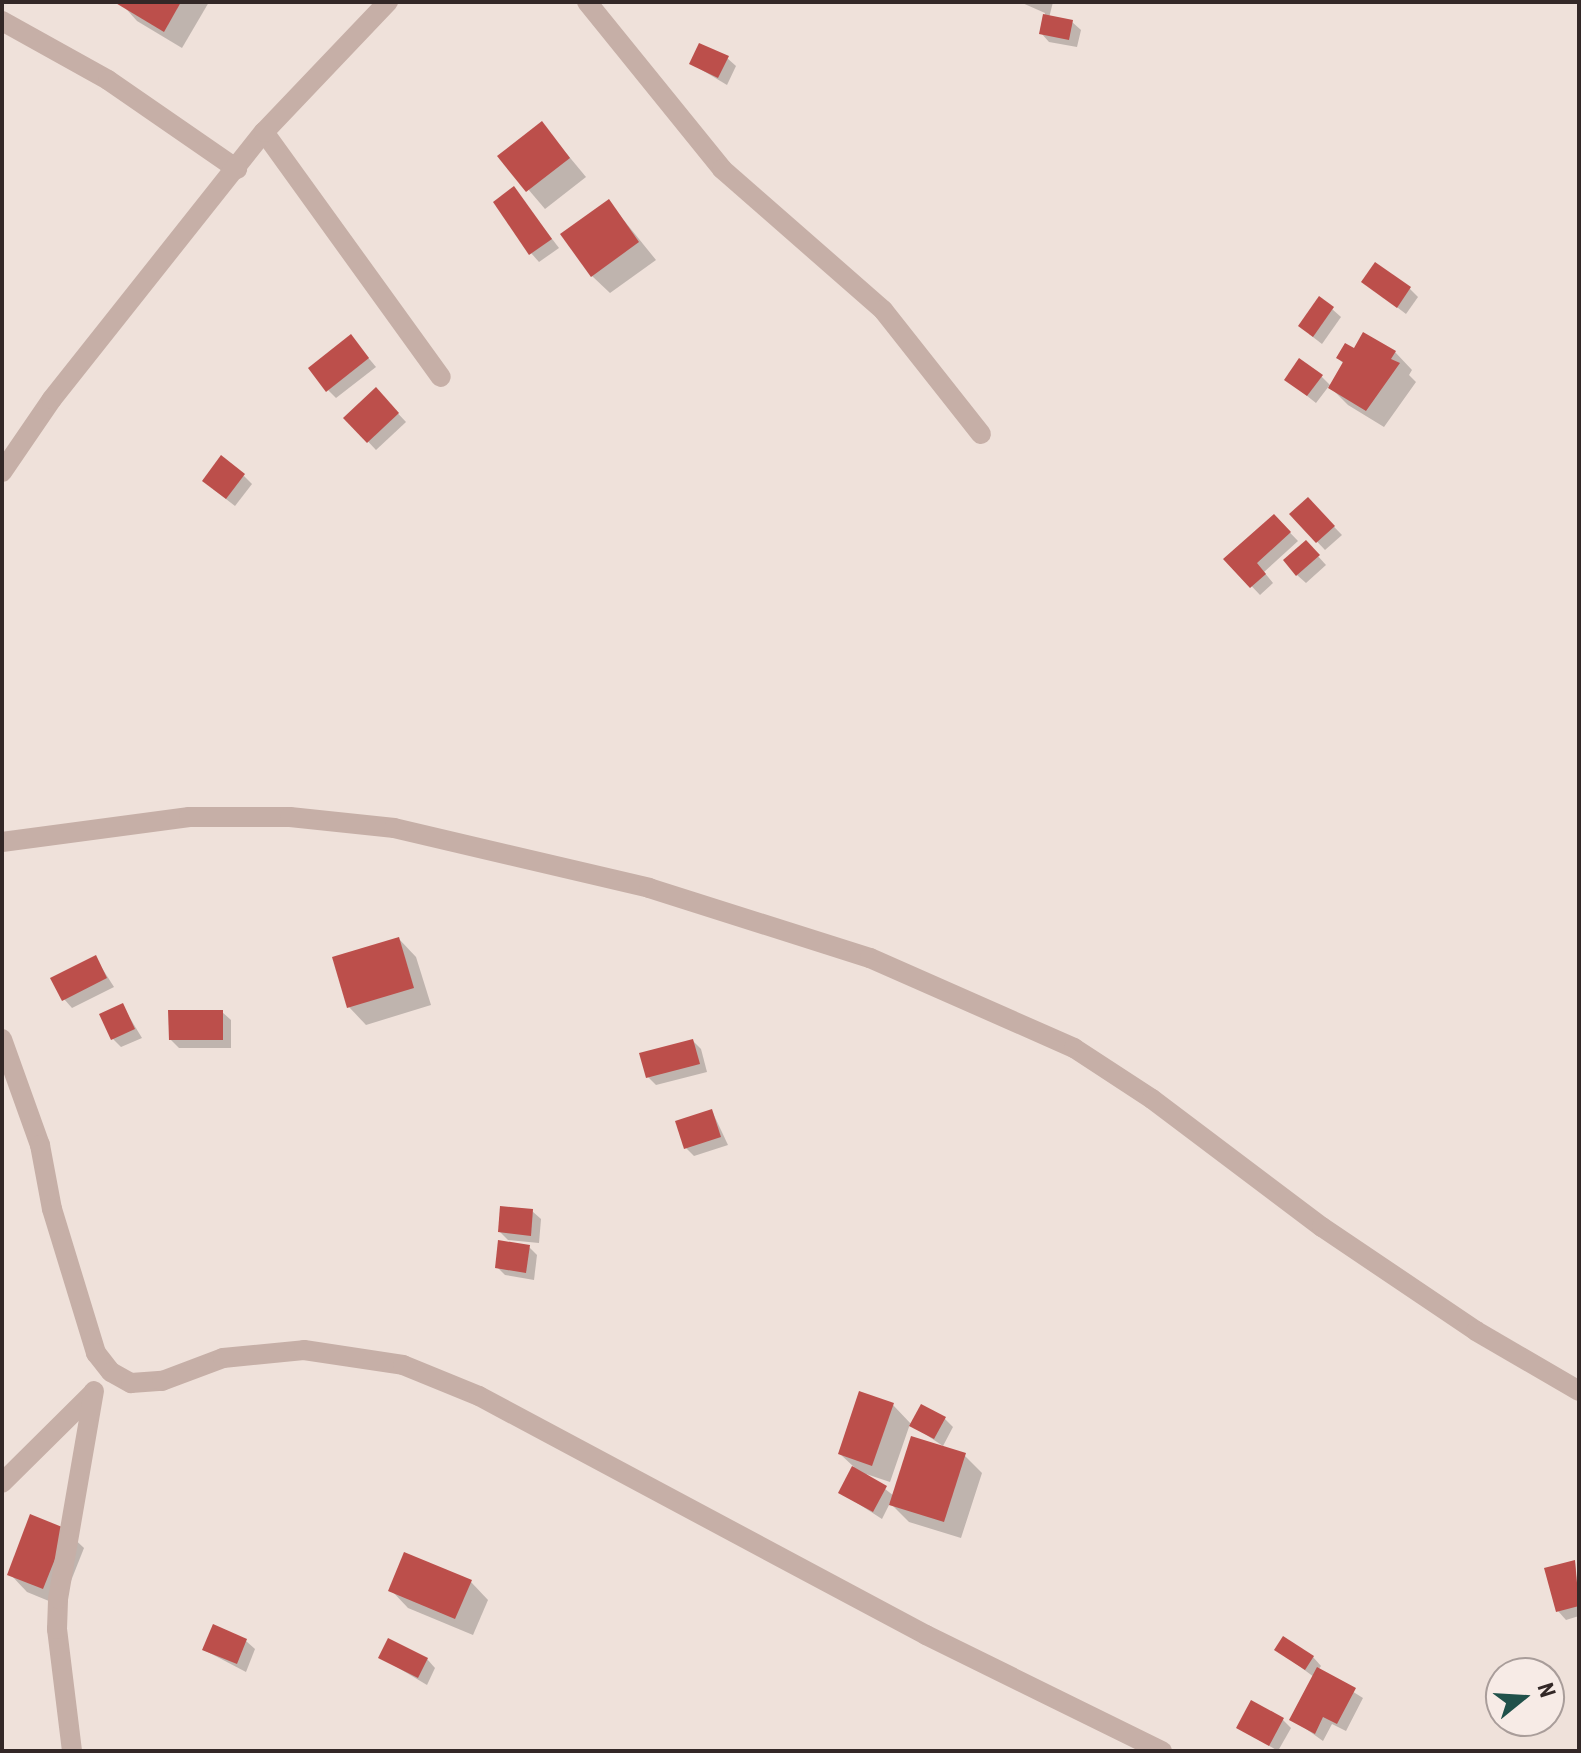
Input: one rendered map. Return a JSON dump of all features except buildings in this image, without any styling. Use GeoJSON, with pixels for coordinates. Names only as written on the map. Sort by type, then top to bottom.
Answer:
{"type":"FeatureCollection","features":[{"type":"Feature","properties":{"kind":"street"},"geometry":{"type":"LineString","coordinates":[[2,472],[52,399],[264,132],[388,2]]}},
{"type":"Feature","properties":{"kind":"street"},"geometry":{"type":"LineString","coordinates":[[587,2],[722,169],[883,310],[981,434]]}},
{"type":"Feature","properties":{"kind":"street"},"geometry":{"type":"LineString","coordinates":[[2,21],[108,80],[237,169]]}},
{"type":"Feature","properties":{"kind":"street"},"geometry":{"type":"LineString","coordinates":[[264,132],[441,377]]}},
{"type":"Feature","properties":{"kind":"street"},"geometry":{"type":"LineString","coordinates":[[2,842],[189,817],[290,817],[394,828],[649,888],[870,958],[1074,1048],[1152,1099],[1322,1227],[1476,1331],[1579,1391]]}},
{"type":"Feature","properties":{"kind":"street"},"geometry":{"type":"LineString","coordinates":[[2,1039],[40,1145],[52,1209],[96,1353],[111,1372],[131,1383],[162,1381],[223,1358],[304,1350],[403,1365],[479,1396],[926,1635],[1162,1751]]}},
{"type":"Feature","properties":{"kind":"street"},"geometry":{"type":"LineString","coordinates":[[2,1483],[111,1372]]}},
{"type":"Feature","properties":{"kind":"street"},"geometry":{"type":"LineString","coordinates":[[72,1751],[57,1629],[58,1599],[94,1391]]}}]}
